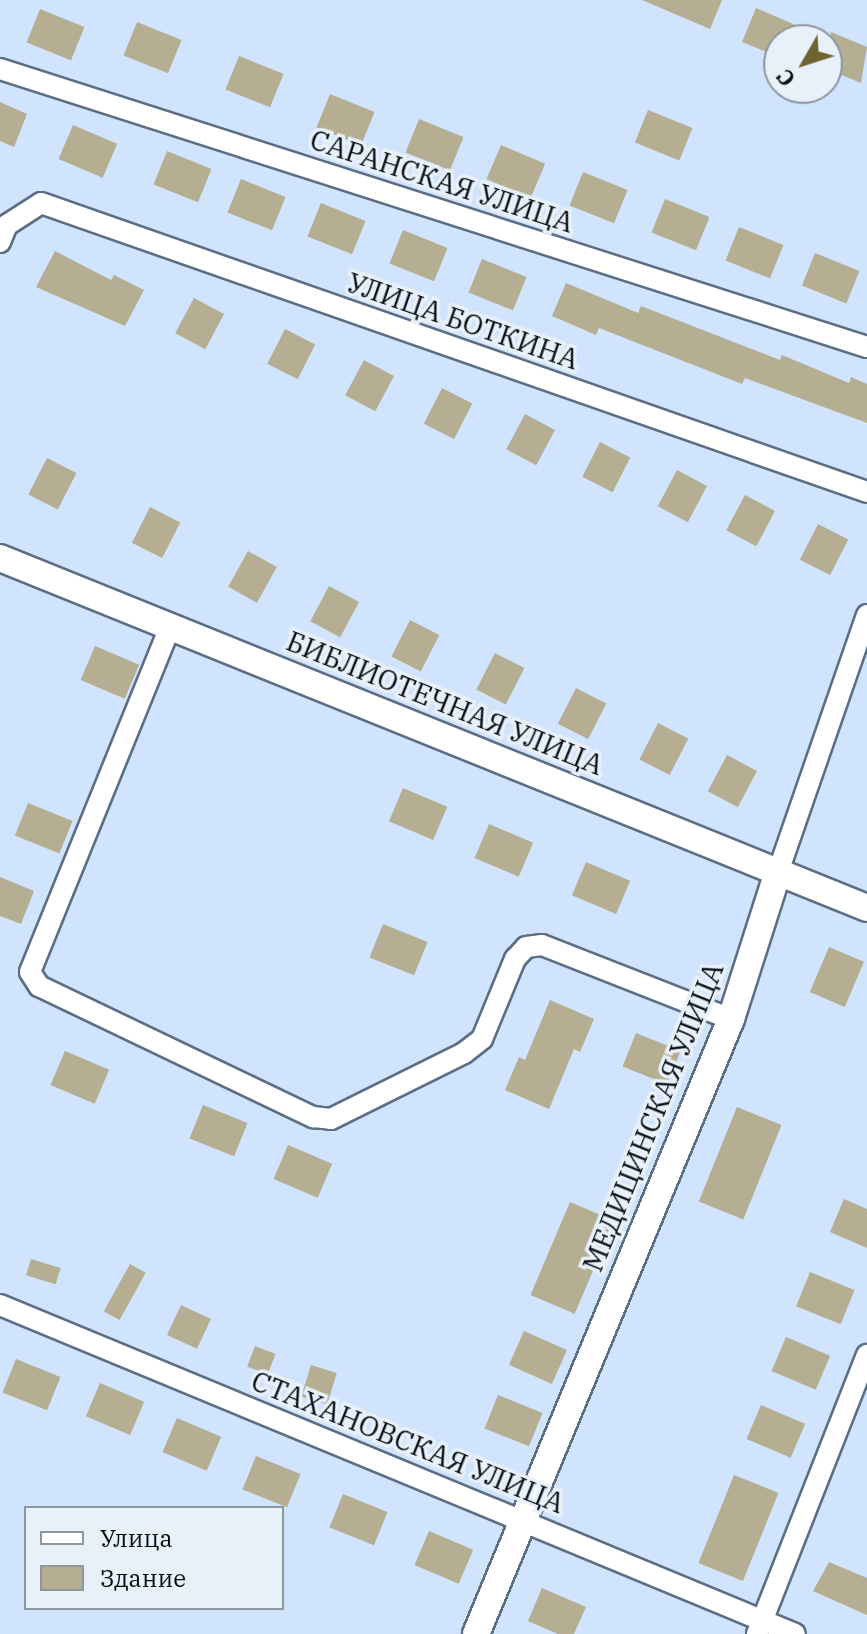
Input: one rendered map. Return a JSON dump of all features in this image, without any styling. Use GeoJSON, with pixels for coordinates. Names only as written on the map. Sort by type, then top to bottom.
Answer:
{"type":"FeatureCollection","features":[{"type":"Feature","properties":{"kind":"street","name":"САРАНСКАЯ УЛИЦА"},"geometry":{"type":"LineString","coordinates":[[0,69],[867,347]]}},
{"type":"Feature","properties":{"kind":"street","name":"УЛИЦА БОТКИНА"},"geometry":{"type":"LineString","coordinates":[[0,242],[7,225],[41,203],[867,492]]}},
{"type":"Feature","properties":{"kind":"street","name":"БИБЛИОТЕЧНАЯ УЛИЦА"},"geometry":{"type":"LineString","coordinates":[[0,558],[867,908]]}},
{"type":"Feature","properties":{"kind":"street","name":"МЕДИЦИНСКАЯ УЛИЦА"},"geometry":{"type":"LineString","coordinates":[[476,1634],[731,1019],[867,615]]}},
{"type":"Feature","properties":{"kind":"street"},"geometry":{"type":"LineString","coordinates":[[170,627],[30,972],[39,986],[313,1117],[331,1119],[464,1053],[482,1039],[515,959],[526,947],[542,945],[731,1019]]}},
{"type":"Feature","properties":{"kind":"street","name":"СТАХАНОВСКАЯ УЛИЦА"},"geometry":{"type":"LineString","coordinates":[[0,1305],[525,1520],[760,1627],[795,1634]]}},
{"type":"Feature","properties":{"kind":"street"},"geometry":{"type":"LineString","coordinates":[[760,1627],[867,1355]]}},
{"type":"Feature","properties":{"kind":"building"},"geometry":{"type":"Polygon","coordinates":[[[642,0],[722,0],[710,29],[642,0]]]}},
{"type":"Feature","properties":{"kind":"building"},"geometry":{"type":"Polygon","coordinates":[[[756,8],[793,24],[763,24],[763,51],[742,42],[756,8]]]}},
{"type":"Feature","properties":{"kind":"building"},"geometry":{"type":"Polygon","coordinates":[[[40,9],[85,27],[71,60],[27,42],[40,9]]]}},
{"type":"Feature","properties":{"kind":"building"},"geometry":{"type":"Polygon","coordinates":[[[137,22],[182,40],[168,73],[124,55],[137,22]]]}},
{"type":"Feature","properties":{"kind":"building"},"geometry":{"type":"Polygon","coordinates":[[[843,37],[867,47],[861,83],[843,76],[843,37]]]}},
{"type":"Feature","properties":{"kind":"building"},"geometry":{"type":"Polygon","coordinates":[[[239,56],[284,74],[270,107],[226,89],[239,56]]]}},
{"type":"Feature","properties":{"kind":"building"},"geometry":{"type":"Polygon","coordinates":[[[330,94],[375,112],[361,145],[317,127],[330,94]]]}},
{"type":"Feature","properties":{"kind":"building"},"geometry":{"type":"Polygon","coordinates":[[[0,102],[27,114],[14,147],[0,141],[0,102]]]}},
{"type":"Feature","properties":{"kind":"building"},"geometry":{"type":"Polygon","coordinates":[[[648,110],[693,128],[679,160],[635,142],[648,110]]]}},
{"type":"Feature","properties":{"kind":"building"},"geometry":{"type":"Polygon","coordinates":[[[419,119],[464,137],[450,170],[406,152],[419,119]]]}},
{"type":"Feature","properties":{"kind":"building"},"geometry":{"type":"Polygon","coordinates":[[[73,125],[117,144],[103,178],[59,159],[73,125]]]}},
{"type":"Feature","properties":{"kind":"building"},"geometry":{"type":"Polygon","coordinates":[[[501,145],[545,164],[531,198],[487,179],[501,145]]]}},
{"type":"Feature","properties":{"kind":"building"},"geometry":{"type":"Polygon","coordinates":[[[167,151],[212,169],[198,202],[154,184],[167,151]]]}},
{"type":"Feature","properties":{"kind":"building"},"geometry":{"type":"Polygon","coordinates":[[[583,172],[628,190],[614,223],[570,205],[583,172]]]}},
{"type":"Feature","properties":{"kind":"building"},"geometry":{"type":"Polygon","coordinates":[[[241,179],[286,197],[272,230],[228,212],[241,179]]]}},
{"type":"Feature","properties":{"kind":"building"},"geometry":{"type":"Polygon","coordinates":[[[665,199],[710,217],[696,250],[652,232],[665,199]]]}},
{"type":"Feature","properties":{"kind":"building"},"geometry":{"type":"Polygon","coordinates":[[[321,203],[366,221],[352,254],[308,236],[321,203]]]}},
{"type":"Feature","properties":{"kind":"building"},"geometry":{"type":"Polygon","coordinates":[[[739,227],[784,245],[770,278],[726,260],[739,227]]]}},
{"type":"Feature","properties":{"kind":"building"},"geometry":{"type":"Polygon","coordinates":[[[403,230],[448,248],[434,281],[390,263],[403,230]]]}},
{"type":"Feature","properties":{"kind":"building"},"geometry":{"type":"Polygon","coordinates":[[[55,251],[111,280],[114,275],[144,290],[125,326],[36,287],[55,251]]]}},
{"type":"Feature","properties":{"kind":"building"},"geometry":{"type":"Polygon","coordinates":[[[815,253],[860,271],[846,303],[802,285],[815,253]]]}},
{"type":"Feature","properties":{"kind":"building"},"geometry":{"type":"Polygon","coordinates":[[[482,259],[527,277],[513,310],[469,292],[482,259]]]}},
{"type":"Feature","properties":{"kind":"building"},"geometry":{"type":"Polygon","coordinates":[[[566,283],[638,313],[641,306],[780,360],[782,355],[849,383],[851,377],[867,384],[867,423],[745,378],[742,384],[599,328],[596,335],[552,316],[566,283]]]}},
{"type":"Feature","properties":{"kind":"building"},"geometry":{"type":"Polygon","coordinates":[[[194,298],[224,314],[205,349],[175,333],[194,298]]]}},
{"type":"Feature","properties":{"kind":"building"},"geometry":{"type":"Polygon","coordinates":[[[285,329],[315,344],[298,379],[267,364],[285,329]]]}},
{"type":"Feature","properties":{"kind":"building"},"geometry":{"type":"Polygon","coordinates":[[[364,360],[394,376],[375,411],[345,395],[364,360]]]}},
{"type":"Feature","properties":{"kind":"building"},"geometry":{"type":"Polygon","coordinates":[[[442,388],[472,403],[454,439],[424,424],[442,388]]]}},
{"type":"Feature","properties":{"kind":"building"},"geometry":{"type":"Polygon","coordinates":[[[525,414],[555,430],[536,465],[506,449],[525,414]]]}},
{"type":"Feature","properties":{"kind":"building"},"geometry":{"type":"Polygon","coordinates":[[[600,442],[630,457],[613,492],[582,477],[600,442]]]}},
{"type":"Feature","properties":{"kind":"building"},"geometry":{"type":"Polygon","coordinates":[[[47,458],[76,473],[58,510],[28,495],[47,458]]]}},
{"type":"Feature","properties":{"kind":"building"},"geometry":{"type":"Polygon","coordinates":[[[677,470],[707,486],[688,522],[658,506],[677,470]]]}},
{"type":"Feature","properties":{"kind":"building"},"geometry":{"type":"Polygon","coordinates":[[[745,495],[775,511],[756,546],[726,530],[745,495]]]}},
{"type":"Feature","properties":{"kind":"building"},"geometry":{"type":"Polygon","coordinates":[[[150,507],[180,522],[162,558],[132,543],[150,507]]]}},
{"type":"Feature","properties":{"kind":"building"},"geometry":{"type":"Polygon","coordinates":[[[818,524],[848,539],[830,575],[800,560],[818,524]]]}},
{"type":"Feature","properties":{"kind":"building"},"geometry":{"type":"Polygon","coordinates":[[[248,551],[277,567],[257,603],[228,587],[248,551]]]}},
{"type":"Feature","properties":{"kind":"building"},"geometry":{"type":"Polygon","coordinates":[[[329,586],[359,602],[340,637],[310,621],[329,586]]]}},
{"type":"Feature","properties":{"kind":"building"},"geometry":{"type":"Polygon","coordinates":[[[410,620],[439,635],[421,672],[391,657],[410,620]]]}},
{"type":"Feature","properties":{"kind":"building"},"geometry":{"type":"Polygon","coordinates":[[[95,646],[139,665],[125,699],[81,680],[95,646]]]}},
{"type":"Feature","properties":{"kind":"building"},"geometry":{"type":"Polygon","coordinates":[[[495,653],[524,668],[506,705],[476,690],[495,653]]]}},
{"type":"Feature","properties":{"kind":"building"},"geometry":{"type":"Polygon","coordinates":[[[576,688],[606,703],[588,739],[558,724],[576,688]]]}},
{"type":"Feature","properties":{"kind":"building"},"geometry":{"type":"Polygon","coordinates":[[[658,723],[688,738],[670,775],[639,760],[658,723]]]}},
{"type":"Feature","properties":{"kind":"building"},"geometry":{"type":"Polygon","coordinates":[[[727,755],[757,771],[738,807],[708,791],[727,755]]]}},
{"type":"Feature","properties":{"kind":"building"},"geometry":{"type":"Polygon","coordinates":[[[403,788],[447,807],[433,840],[389,821],[403,788]]]}},
{"type":"Feature","properties":{"kind":"building"},"geometry":{"type":"Polygon","coordinates":[[[28,803],[73,821],[59,853],[15,835],[28,803]]]}},
{"type":"Feature","properties":{"kind":"building"},"geometry":{"type":"Polygon","coordinates":[[[489,824],[533,843],[519,877],[475,858],[489,824]]]}},
{"type":"Feature","properties":{"kind":"building"},"geometry":{"type":"Polygon","coordinates":[[[586,862],[630,881],[616,914],[572,895],[586,862]]]}},
{"type":"Feature","properties":{"kind":"building"},"geometry":{"type":"Polygon","coordinates":[[[0,877],[34,891],[21,924],[0,916],[0,877]]]}},
{"type":"Feature","properties":{"kind":"building"},"geometry":{"type":"Polygon","coordinates":[[[383,924],[428,942],[414,975],[370,957],[383,924]]]}},
{"type":"Feature","properties":{"kind":"building"},"geometry":{"type":"Polygon","coordinates":[[[829,947],[864,962],[845,1007],[810,992],[829,947]]]}},
{"type":"Feature","properties":{"kind":"building"},"geometry":{"type":"Polygon","coordinates":[[[550,1000],[594,1019],[580,1052],[574,1049],[549,1109],[505,1090],[519,1057],[525,1060],[550,1000]]]}},
{"type":"Feature","properties":{"kind":"building"},"geometry":{"type":"Polygon","coordinates":[[[636,1033],[681,1051],[667,1084],[623,1066],[636,1033]]]}},
{"type":"Feature","properties":{"kind":"building"},"geometry":{"type":"Polygon","coordinates":[[[65,1051],[109,1070],[95,1104],[51,1085],[65,1051]]]}},
{"type":"Feature","properties":{"kind":"building"},"geometry":{"type":"Polygon","coordinates":[[[203,1105],[248,1123],[234,1156],[190,1138],[203,1105]]]}},
{"type":"Feature","properties":{"kind":"building"},"geometry":{"type":"Polygon","coordinates":[[[737,1107],[782,1125],[743,1220],[699,1202],[737,1107]]]}},
{"type":"Feature","properties":{"kind":"building"},"geometry":{"type":"Polygon","coordinates":[[[288,1145],[332,1164],[318,1198],[274,1179],[288,1145]]]}},
{"type":"Feature","properties":{"kind":"building"},"geometry":{"type":"Polygon","coordinates":[[[844,1199],[867,1209],[867,1248],[830,1232],[844,1199]]]}},
{"type":"Feature","properties":{"kind":"building"},"geometry":{"type":"Polygon","coordinates":[[[570,1202],[614,1221],[575,1314],[531,1295],[570,1202]]]}},
{"type":"Feature","properties":{"kind":"building"},"geometry":{"type":"Polygon","coordinates":[[[31,1259],[61,1268],[56,1284],[26,1275],[31,1259]]]}},
{"type":"Feature","properties":{"kind":"building"},"geometry":{"type":"Polygon","coordinates":[[[130,1264],[146,1273],[120,1320],[104,1311],[130,1264]]]}},
{"type":"Feature","properties":{"kind":"building"},"geometry":{"type":"Polygon","coordinates":[[[810,1272],[855,1290],[841,1324],[796,1306],[810,1272]]]}},
{"type":"Feature","properties":{"kind":"building"},"geometry":{"type":"Polygon","coordinates":[[[181,1305],[211,1319],[197,1349],[167,1335],[181,1305]]]}},
{"type":"Feature","properties":{"kind":"building"},"geometry":{"type":"Polygon","coordinates":[[[524,1331],[567,1350],[552,1384],[509,1365],[524,1331]]]}},
{"type":"Feature","properties":{"kind":"building"},"geometry":{"type":"Polygon","coordinates":[[[786,1337],[830,1356],[816,1390],[772,1371],[786,1337]]]}},
{"type":"Feature","properties":{"kind":"building"},"geometry":{"type":"Polygon","coordinates":[[[255,1346],[276,1354],[268,1374],[247,1367],[255,1346]]]}},
{"type":"Feature","properties":{"kind":"building"},"geometry":{"type":"Polygon","coordinates":[[[16,1359],[61,1377],[47,1410],[3,1392],[16,1359]]]}},
{"type":"Feature","properties":{"kind":"building"},"geometry":{"type":"Polygon","coordinates":[[[311,1365],[337,1373],[327,1404],[301,1397],[311,1365]]]}},
{"type":"Feature","properties":{"kind":"building"},"geometry":{"type":"Polygon","coordinates":[[[100,1383],[144,1402],[130,1435],[86,1416],[100,1383]]]}},
{"type":"Feature","properties":{"kind":"building"},"geometry":{"type":"Polygon","coordinates":[[[498,1395],[543,1413],[529,1446],[485,1428],[498,1395]]]}},
{"type":"Feature","properties":{"kind":"building"},"geometry":{"type":"Polygon","coordinates":[[[761,1405],[805,1424],[791,1458],[747,1439],[761,1405]]]}},
{"type":"Feature","properties":{"kind":"building"},"geometry":{"type":"Polygon","coordinates":[[[177,1418],[221,1437],[207,1471],[163,1452],[177,1418]]]}},
{"type":"Feature","properties":{"kind":"building"},"geometry":{"type":"Polygon","coordinates":[[[256,1456],[301,1474],[287,1507],[243,1489],[256,1456]]]}},
{"type":"Feature","properties":{"kind":"building"},"geometry":{"type":"Polygon","coordinates":[[[734,1475],[779,1493],[743,1581],[698,1563],[734,1475]]]}},
{"type":"Feature","properties":{"kind":"building"},"geometry":{"type":"Polygon","coordinates":[[[343,1494],[388,1512],[374,1545],[330,1527],[343,1494]]]}},
{"type":"Feature","properties":{"kind":"building"},"geometry":{"type":"Polygon","coordinates":[[[429,1531],[473,1550],[459,1584],[415,1565],[429,1531]]]}},
{"type":"Feature","properties":{"kind":"building"},"geometry":{"type":"Polygon","coordinates":[[[829,1562],[867,1578],[867,1615],[813,1591],[829,1562]]]}},
{"type":"Feature","properties":{"kind":"building"},"geometry":{"type":"Polygon","coordinates":[[[542,1588],[586,1607],[574,1634],[558,1634],[528,1621],[542,1588]]]}}]}
